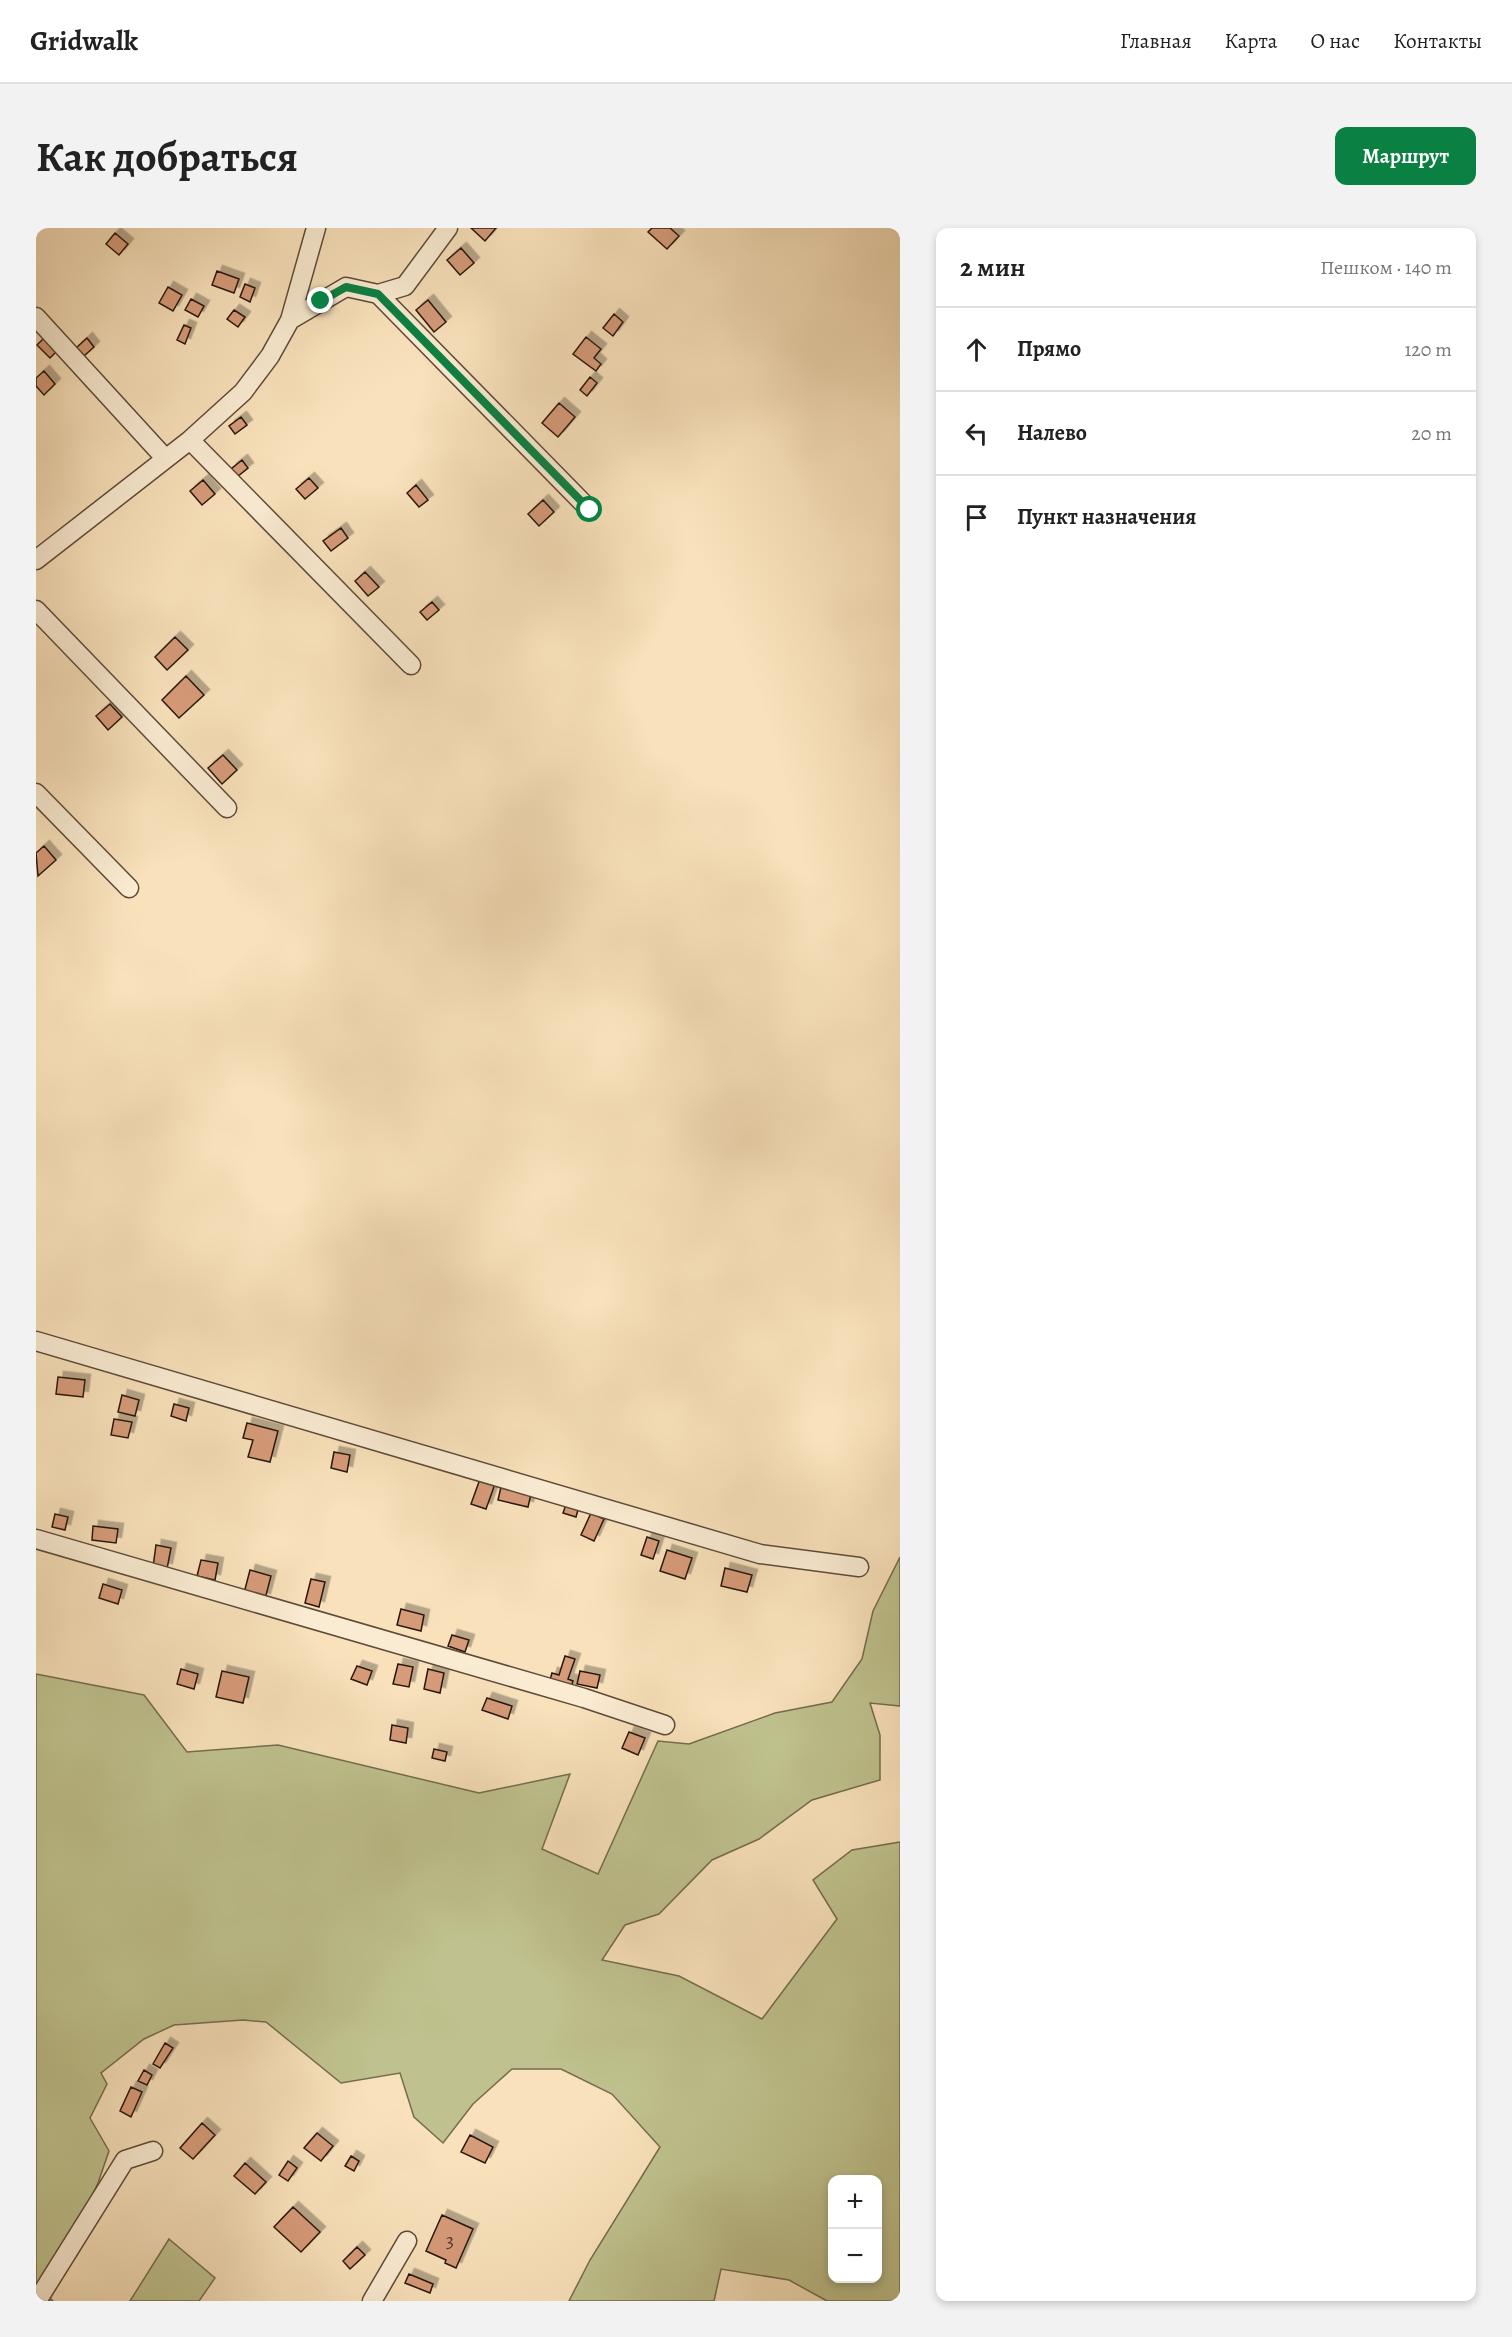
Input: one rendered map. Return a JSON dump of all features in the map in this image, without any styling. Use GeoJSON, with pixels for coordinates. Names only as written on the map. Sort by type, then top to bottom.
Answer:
{"type":"FeatureCollection","features":[{"type":"Feature","properties":{"kind":"street"},"geometry":{"type":"LineString","coordinates":[[36,560],[190,440],[243,392],[270,356],[291,320],[316,228]]}},
{"type":"Feature","properties":{"kind":"street"},"geometry":{"type":"LineString","coordinates":[[291,320],[346,287],[378,294],[405,286],[448,228]]}},
{"type":"Feature","properties":{"kind":"street"},"geometry":{"type":"LineString","coordinates":[[378,294],[590,510]]}},
{"type":"Feature","properties":{"kind":"street"},"geometry":{"type":"LineString","coordinates":[[36,317],[165,458]]}},
{"type":"Feature","properties":{"kind":"street"},"geometry":{"type":"LineString","coordinates":[[190,440],[411,665]]}},
{"type":"Feature","properties":{"kind":"street"},"geometry":{"type":"LineString","coordinates":[[36,610],[227,808]]}},
{"type":"Feature","properties":{"kind":"street"},"geometry":{"type":"LineString","coordinates":[[36,793],[129,888]]}},
{"type":"Feature","properties":{"kind":"street"},"geometry":{"type":"LineString","coordinates":[[36,1341],[760,1554],[859,1567]]}},
{"type":"Feature","properties":{"kind":"street"},"geometry":{"type":"LineString","coordinates":[[36,1539],[584,1698],[665,1725]]}},
{"type":"Feature","properties":{"kind":"street"},"geometry":{"type":"LineString","coordinates":[[37,2301],[125,2160],[153,2151]]}},
{"type":"Feature","properties":{"kind":"street"},"geometry":{"type":"LineString","coordinates":[[372,2301],[407,2241]]}},
{"type":"Feature","properties":{"kind":"green space"},"geometry":{"type":"Polygon","coordinates":[[[900,1557],[900,1706],[870,1703],[880,1735],[880,1780],[812,1800],[759,1839],[712,1860],[659,1914],[625,1925],[602,1960],[679,1976],[762,2019],[837,1919],[813,1880],[852,1850],[900,1842],[900,2301],[827,2301],[789,2280],[721,2269],[714,2301],[569,2301],[590,2260],[660,2147],[612,2094],[561,2069],[512,2069],[473,2104],[443,2143],[414,2117],[400,2073],[341,2083],[266,2022],[243,2020],[174,2025],[144,2039],[101,2073],[107,2084],[90,2118],[109,2151],[98,2183],[47,2295],[53,2301],[36,2301],[36,1674],[144,1695],[187,1752],[278,1745],[479,1793],[570,1774],[542,1849],[598,1874],[658,1741],[689,1744],[775,1713],[832,1702],[862,1659],[873,1611],[900,1557]]]}},
{"type":"Feature","properties":{"kind":"green space"},"geometry":{"type":"Polygon","coordinates":[[[169,2239],[215,2278],[199,2301],[130,2301],[169,2239]]]}},
{"type":"Feature","properties":{"kind":"building"},"geometry":{"type":"Polygon","coordinates":[[[471,228],[496,228],[485,241],[471,228]]]}},
{"type":"Feature","properties":{"kind":"building"},"geometry":{"type":"Polygon","coordinates":[[[652,228],[670,228],[679,236],[667,249],[648,232],[652,228]]]}},
{"type":"Feature","properties":{"kind":"building"},"geometry":{"type":"Polygon","coordinates":[[[115,233],[128,244],[119,255],[106,244],[115,233]]]}},
{"type":"Feature","properties":{"kind":"building"},"geometry":{"type":"Polygon","coordinates":[[[461,248],[474,263],[460,275],[447,260],[461,248]]]}},
{"type":"Feature","properties":{"kind":"building"},"geometry":{"type":"Polygon","coordinates":[[[217,271],[239,279],[234,293],[212,285],[217,271]]]}},
{"type":"Feature","properties":{"kind":"building"},"geometry":{"type":"Polygon","coordinates":[[[245,284],[255,288],[250,302],[240,297],[245,284]]]}},
{"type":"Feature","properties":{"kind":"building"},"geometry":{"type":"Polygon","coordinates":[[[168,287],[182,295],[173,311],[159,303],[168,287]]]}},
{"type":"Feature","properties":{"kind":"building"},"geometry":{"type":"Polygon","coordinates":[[[191,299],[204,306],[198,317],[185,310],[191,299]]]}},
{"type":"Feature","properties":{"kind":"building"},"geometry":{"type":"Polygon","coordinates":[[[428,300],[446,322],[434,332],[416,310],[428,300]]]}},
{"type":"Feature","properties":{"kind":"building"},"geometry":{"type":"Polygon","coordinates":[[[234,310],[245,317],[238,327],[227,319],[234,310]]]}},
{"type":"Feature","properties":{"kind":"building"},"geometry":{"type":"Polygon","coordinates":[[[614,314],[623,322],[613,336],[603,328],[614,314]]]}},
{"type":"Feature","properties":{"kind":"building"},"geometry":{"type":"Polygon","coordinates":[[[184,325],[191,328],[185,344],[177,340],[184,325]]]}},
{"type":"Feature","properties":{"kind":"building"},"geometry":{"type":"Polygon","coordinates":[[[45,337],[58,350],[50,358],[37,345],[45,337]]]}},
{"type":"Feature","properties":{"kind":"building"},"geometry":{"type":"Polygon","coordinates":[[[586,337],[601,349],[594,358],[601,364],[596,371],[573,354],[586,337]]]}},
{"type":"Feature","properties":{"kind":"building"},"geometry":{"type":"Polygon","coordinates":[[[87,338],[94,347],[84,356],[76,348],[87,338]]]}},
{"type":"Feature","properties":{"kind":"building"},"geometry":{"type":"Polygon","coordinates":[[[44,371],[55,384],[44,395],[36,386],[36,378],[44,371]]]}},
{"type":"Feature","properties":{"kind":"building"},"geometry":{"type":"Polygon","coordinates":[[[590,377],[597,383],[587,396],[580,390],[590,377]]]}},
{"type":"Feature","properties":{"kind":"building"},"geometry":{"type":"Polygon","coordinates":[[[559,403],[575,417],[558,437],[542,423],[559,403]]]}},
{"type":"Feature","properties":{"kind":"building"},"geometry":{"type":"Polygon","coordinates":[[[241,417],[247,425],[235,434],[229,426],[241,417]]]}},
{"type":"Feature","properties":{"kind":"building"},"geometry":{"type":"Polygon","coordinates":[[[242,460],[248,468],[237,477],[231,469],[242,460]]]}},
{"type":"Feature","properties":{"kind":"building"},"geometry":{"type":"Polygon","coordinates":[[[309,478],[318,488],[305,499],[296,489],[309,478]]]}},
{"type":"Feature","properties":{"kind":"building"},"geometry":{"type":"Polygon","coordinates":[[[203,480],[215,494],[202,505],[190,491],[203,480]]]}},
{"type":"Feature","properties":{"kind":"building"},"geometry":{"type":"Polygon","coordinates":[[[416,485],[428,500],[419,507],[407,493],[416,485]]]}},
{"type":"Feature","properties":{"kind":"building"},"geometry":{"type":"Polygon","coordinates":[[[543,500],[554,512],[539,526],[528,514],[543,500]]]}},
{"type":"Feature","properties":{"kind":"building"},"geometry":{"type":"Polygon","coordinates":[[[341,528],[348,538],[331,551],[323,541],[341,528]]]}},
{"type":"Feature","properties":{"kind":"building"},"geometry":{"type":"Polygon","coordinates":[[[365,572],[379,587],[368,596],[355,581],[365,572]]]}},
{"type":"Feature","properties":{"kind":"building"},"geometry":{"type":"Polygon","coordinates":[[[432,602],[439,610],[427,620],[420,612],[432,602]]]}},
{"type":"Feature","properties":{"kind":"building"},"geometry":{"type":"Polygon","coordinates":[[[175,637],[188,650],[167,670],[155,657],[175,637]]]}},
{"type":"Feature","properties":{"kind":"building"},"geometry":{"type":"Polygon","coordinates":[[[186,676],[204,695],[179,718],[162,700],[186,676]]]}},
{"type":"Feature","properties":{"kind":"building"},"geometry":{"type":"Polygon","coordinates":[[[110,704],[122,717],[108,730],[96,716],[110,704]]]}},
{"type":"Feature","properties":{"kind":"building"},"geometry":{"type":"Polygon","coordinates":[[[223,755],[237,770],[222,784],[208,768],[223,755]]]}},
{"type":"Feature","properties":{"kind":"building"},"geometry":{"type":"Polygon","coordinates":[[[44,846],[56,860],[38,876],[36,853],[44,846]]]}},
{"type":"Feature","properties":{"kind":"building"},"geometry":{"type":"Polygon","coordinates":[[[58,1377],[85,1380],[83,1397],[56,1394],[58,1377]]]}},
{"type":"Feature","properties":{"kind":"building"},"geometry":{"type":"Polygon","coordinates":[[[122,1395],[139,1400],[135,1416],[118,1412],[122,1395]]]}},
{"type":"Feature","properties":{"kind":"building"},"geometry":{"type":"Polygon","coordinates":[[[174,1404],[189,1408],[186,1421],[171,1416],[174,1404]]]}},
{"type":"Feature","properties":{"kind":"building"},"geometry":{"type":"Polygon","coordinates":[[[114,1419],[132,1422],[128,1438],[111,1435],[114,1419]]]}},
{"type":"Feature","properties":{"kind":"building"},"geometry":{"type":"Polygon","coordinates":[[[247,1423],[278,1431],[270,1462],[248,1457],[253,1440],[243,1438],[247,1423]]]}},
{"type":"Feature","properties":{"kind":"building"},"geometry":{"type":"Polygon","coordinates":[[[334,1452],[350,1455],[347,1472],[331,1468],[334,1452]]]}},
{"type":"Feature","properties":{"kind":"building"},"geometry":{"type":"Polygon","coordinates":[[[480,1479],[495,1484],[486,1509],[471,1504],[480,1479]]]}},
{"type":"Feature","properties":{"kind":"building"},"geometry":{"type":"Polygon","coordinates":[[[501,1487],[531,1494],[528,1507],[498,1500],[501,1487]]]}},
{"type":"Feature","properties":{"kind":"building"},"geometry":{"type":"Polygon","coordinates":[[[567,1502],[579,1506],[576,1517],[563,1513],[567,1502]]]}},
{"type":"Feature","properties":{"kind":"building"},"geometry":{"type":"Polygon","coordinates":[[[591,1513],[604,1519],[594,1541],[581,1535],[591,1513]]]}},
{"type":"Feature","properties":{"kind":"building"},"geometry":{"type":"Polygon","coordinates":[[[55,1514],[68,1517],[65,1530],[52,1527],[55,1514]]]}},
{"type":"Feature","properties":{"kind":"building"},"geometry":{"type":"Polygon","coordinates":[[[93,1526],[118,1529],[116,1543],[92,1540],[93,1526]]]}},
{"type":"Feature","properties":{"kind":"building"},"geometry":{"type":"Polygon","coordinates":[[[647,1537],[659,1541],[653,1559],[641,1555],[647,1537]]]}},
{"type":"Feature","properties":{"kind":"building"},"geometry":{"type":"Polygon","coordinates":[[[156,1545],[171,1548],[167,1569],[153,1567],[156,1545]]]}},
{"type":"Feature","properties":{"kind":"building"},"geometry":{"type":"Polygon","coordinates":[[[667,1550],[692,1558],[685,1579],[660,1571],[667,1550]]]}},
{"type":"Feature","properties":{"kind":"building"},"geometry":{"type":"Polygon","coordinates":[[[201,1560],[218,1563],[215,1580],[197,1576],[201,1560]]]}},
{"type":"Feature","properties":{"kind":"building"},"geometry":{"type":"Polygon","coordinates":[[[725,1568],[752,1575],[747,1592],[721,1586],[725,1568]]]}},
{"type":"Feature","properties":{"kind":"building"},"geometry":{"type":"Polygon","coordinates":[[[250,1570],[271,1576],[265,1599],[244,1593],[250,1570]]]}},
{"type":"Feature","properties":{"kind":"building"},"geometry":{"type":"Polygon","coordinates":[[[311,1579],[325,1582],[319,1607],[305,1603],[311,1579]]]}},
{"type":"Feature","properties":{"kind":"building"},"geometry":{"type":"Polygon","coordinates":[[[103,1584],[122,1590],[118,1604],[99,1598],[103,1584]]]}},
{"type":"Feature","properties":{"kind":"building"},"geometry":{"type":"Polygon","coordinates":[[[401,1609],[424,1615],[421,1631],[397,1625],[401,1609]]]}},
{"type":"Feature","properties":{"kind":"building"},"geometry":{"type":"Polygon","coordinates":[[[452,1635],[469,1640],[465,1652],[448,1646],[452,1635]]]}},
{"type":"Feature","properties":{"kind":"building"},"geometry":{"type":"Polygon","coordinates":[[[565,1656],[575,1659],[568,1679],[573,1681],[570,1690],[549,1683],[552,1673],[559,1675],[565,1656]]]}},
{"type":"Feature","properties":{"kind":"building"},"geometry":{"type":"Polygon","coordinates":[[[398,1664],[413,1667],[409,1687],[393,1684],[398,1664]]]}},
{"type":"Feature","properties":{"kind":"building"},"geometry":{"type":"Polygon","coordinates":[[[357,1666],[372,1671],[367,1685],[351,1679],[357,1666]]]}},
{"type":"Feature","properties":{"kind":"building"},"geometry":{"type":"Polygon","coordinates":[[[181,1669],[198,1674],[194,1689],[177,1684],[181,1669]]]}},
{"type":"Feature","properties":{"kind":"building"},"geometry":{"type":"Polygon","coordinates":[[[428,1669],[444,1673],[440,1693],[424,1689],[428,1669]]]}},
{"type":"Feature","properties":{"kind":"building"},"geometry":{"type":"Polygon","coordinates":[[[222,1671],[249,1677],[243,1703],[216,1697],[222,1671]]]}},
{"type":"Feature","properties":{"kind":"building"},"geometry":{"type":"Polygon","coordinates":[[[580,1671],[600,1675],[597,1688],[577,1684],[580,1671]]]}},
{"type":"Feature","properties":{"kind":"building"},"geometry":{"type":"Polygon","coordinates":[[[487,1698],[512,1706],[508,1719],[482,1710],[487,1698]]]}},
{"type":"Feature","properties":{"kind":"building"},"geometry":{"type":"Polygon","coordinates":[[[392,1725],[408,1728],[406,1743],[390,1740],[392,1725]]]}},
{"type":"Feature","properties":{"kind":"building"},"geometry":{"type":"Polygon","coordinates":[[[629,1732],[645,1738],[638,1755],[622,1748],[629,1732]]]}},
{"type":"Feature","properties":{"kind":"building"},"geometry":{"type":"Polygon","coordinates":[[[434,1749],[447,1752],[445,1761],[432,1758],[434,1749]]]}},
{"type":"Feature","properties":{"kind":"building"},"geometry":{"type":"Polygon","coordinates":[[[165,2043],[173,2048],[160,2068],[153,2064],[165,2043]]]}},
{"type":"Feature","properties":{"kind":"building"},"geometry":{"type":"Polygon","coordinates":[[[144,2070],[152,2075],[147,2085],[138,2081],[144,2070]]]}},
{"type":"Feature","properties":{"kind":"building"},"geometry":{"type":"Polygon","coordinates":[[[131,2087],[142,2092],[131,2117],[120,2111],[131,2087]]]}},
{"type":"Feature","properties":{"kind":"building"},"geometry":{"type":"Polygon","coordinates":[[[202,2123],[215,2135],[193,2159],[180,2148],[202,2123]]]}},
{"type":"Feature","properties":{"kind":"building"},"geometry":{"type":"Polygon","coordinates":[[[317,2133],[333,2146],[321,2161],[304,2148],[317,2133]]]}},
{"type":"Feature","properties":{"kind":"building"},"geometry":{"type":"Polygon","coordinates":[[[470,2135],[493,2147],[485,2163],[461,2152],[470,2135]]]}},
{"type":"Feature","properties":{"kind":"building"},"geometry":{"type":"Polygon","coordinates":[[[351,2156],[359,2161],[354,2171],[345,2166],[351,2156]]]}},
{"type":"Feature","properties":{"kind":"building"},"geometry":{"type":"Polygon","coordinates":[[[288,2161],[297,2168],[288,2181],[279,2175],[288,2161]]]}},
{"type":"Feature","properties":{"kind":"building"},"geometry":{"type":"Polygon","coordinates":[[[245,2163],[266,2182],[255,2194],[234,2176],[245,2163]]]}},
{"type":"Feature","properties":{"kind":"building"},"geometry":{"type":"Polygon","coordinates":[[[293,2207],[320,2232],[301,2252],[274,2227],[293,2207]]]}},
{"type":"Feature","properties":{"kind":"building"},"geometry":{"type":"Polygon","coordinates":[[[442,2215],[473,2229],[456,2268],[445,2263],[446,2260],[426,2251],[442,2215]]]}},
{"type":"Feature","properties":{"kind":"building"},"geometry":{"type":"Polygon","coordinates":[[[357,2247],[365,2255],[350,2269],[343,2261],[357,2247]]]}},
{"type":"Feature","properties":{"kind":"building"},"geometry":{"type":"Polygon","coordinates":[[[409,2274],[433,2284],[430,2293],[405,2283],[409,2274]]]}},
{"type":"Feature","properties":{"kind":"route"},"geometry":{"type":"LineString","coordinates":[[321,301],[346,287],[378,294],[590,510]]}}]}
